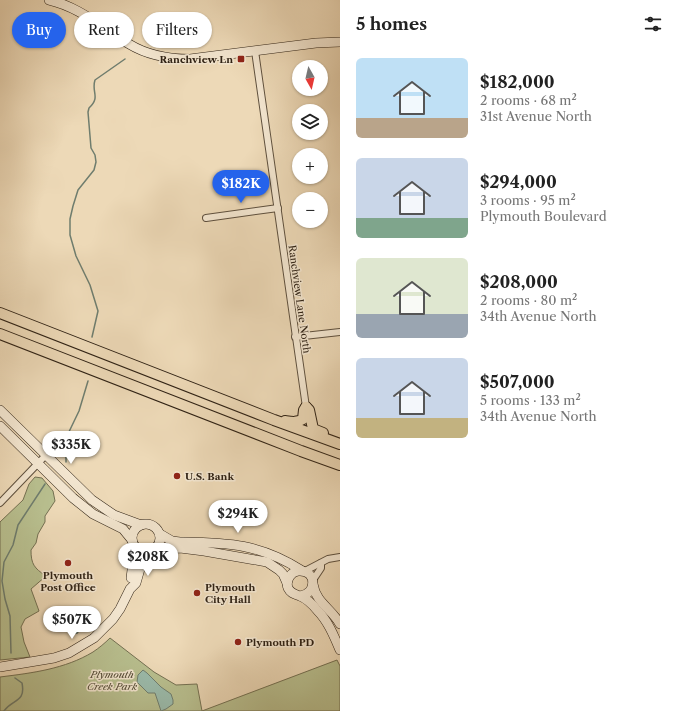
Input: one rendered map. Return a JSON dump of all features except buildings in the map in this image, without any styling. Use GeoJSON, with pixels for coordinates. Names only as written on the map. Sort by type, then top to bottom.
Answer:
{"type":"FeatureCollection","features":[{"type":"Feature","properties":{"kind":"main road"},"geometry":{"type":"LineString","coordinates":[[0,312],[274,420],[340,444]]}},
{"type":"Feature","properties":{"kind":"main road"},"geometry":{"type":"LineString","coordinates":[[0,334],[340,465]]}},
{"type":"Feature","properties":{"kind":"main road"},"geometry":{"type":"LineString","coordinates":[[0,340],[24,348],[48,352]]}},
{"type":"Feature","properties":{"kind":"main road"},"geometry":{"type":"LineString","coordinates":[[274,420],[300,421],[303,419],[304,410],[306,407]]}},
{"type":"Feature","properties":{"kind":"main road"},"geometry":{"type":"LineString","coordinates":[[306,407],[309,410],[313,429],[340,439]]}},
{"type":"Feature","properties":{"kind":"street"},"geometry":{"type":"LineString","coordinates":[[49,0],[79,11],[129,45],[159,56],[175,59],[190,59],[316,43],[340,42]]}},
{"type":"Feature","properties":{"kind":"street","name":"Ranchview Lane North"},"geometry":{"type":"LineString","coordinates":[[255,51],[306,407]]}},
{"type":"Feature","properties":{"kind":"street"},"geometry":{"type":"LineString","coordinates":[[206,218],[278,208]]}},
{"type":"Feature","properties":{"kind":"street"},"geometry":{"type":"LineString","coordinates":[[295,337],[340,332]]}},
{"type":"Feature","properties":{"kind":"street"},"geometry":{"type":"LineString","coordinates":[[0,410],[98,505],[114,515],[141,525],[153,526],[160,534],[172,541],[225,543],[251,547],[267,553],[311,576],[317,598],[333,614],[340,624]]}},
{"type":"Feature","properties":{"kind":"street"},"geometry":{"type":"LineString","coordinates":[[0,426],[83,507],[99,518],[124,529],[142,552],[180,548],[267,562],[280,570],[284,574],[291,592],[300,596],[318,611],[331,629],[340,650]]}},
{"type":"Feature","properties":{"kind":"street"},"geometry":{"type":"LineString","coordinates":[[0,503],[46,455]]}},
{"type":"Feature","properties":{"kind":"street"},"geometry":{"type":"LineString","coordinates":[[130,589],[134,531],[141,525]]}},
{"type":"Feature","properties":{"kind":"street"},"geometry":{"type":"LineString","coordinates":[[0,667],[62,656],[79,648],[100,632],[123,605],[130,589],[136,582],[142,562],[160,543],[160,534]]}},
{"type":"Feature","properties":{"kind":"street"},"geometry":{"type":"LineString","coordinates":[[288,584],[288,579],[293,573],[302,571],[328,559],[340,557]]}},
{"type":"Feature","properties":{"kind":"street"},"geometry":{"type":"LineString","coordinates":[[300,596],[308,594],[312,588],[313,582],[321,568],[321,563]]}},
{"type":"Feature","properties":{"kind":"green space"},"geometry":{"type":"Polygon","coordinates":[[[35,477],[42,478],[53,491],[55,501],[45,516],[45,522],[38,534],[36,543],[31,550],[34,565],[46,576],[31,589],[39,611],[25,619],[21,627],[24,642],[30,657],[0,660],[0,522],[23,500],[29,484],[35,477]]]}},
{"type":"Feature","properties":{"kind":"green space","name":"Plymouth Creek Park"},"geometry":{"type":"Polygon","coordinates":[[[110,638],[154,672],[176,685],[197,684],[202,711],[0,711],[0,677],[36,672],[71,663],[93,652],[110,638]]]}},
{"type":"Feature","properties":{"kind":"green space"},"geometry":{"type":"Polygon","coordinates":[[[337,660],[340,666],[340,711],[202,711],[337,660]]]}},
{"type":"Feature","properties":{"kind":"shaded area"},"geometry":{"type":"Polygon","coordinates":[[[61,617],[68,617],[71,619],[76,626],[78,633],[73,634],[62,622],[61,617]]]}},
{"type":"Feature","properties":{"kind":"shaded area"},"geometry":{"type":"Polygon","coordinates":[[[143,670],[171,694],[173,704],[161,711],[155,693],[148,693],[137,682],[138,675],[143,670]]]}},
{"type":"Feature","properties":{"kind":"waterway"},"geometry":{"type":"LineString","coordinates":[[92,337],[98,311],[90,285],[76,256],[70,235],[70,219],[78,190],[94,170],[96,162],[95,155],[91,148],[88,112],[95,97],[95,80],[125,59]]}},
{"type":"Feature","properties":{"kind":"waterway"},"geometry":{"type":"LineString","coordinates":[[66,462],[66,438],[79,411],[88,381]]}},
{"type":"Feature","properties":{"kind":"waterway"},"geometry":{"type":"LineString","coordinates":[[11,653],[10,616],[2,581],[4,562],[13,545],[18,525],[45,484]]}},
{"type":"Feature","properties":{"kind":"waterway"},"geometry":{"type":"LineString","coordinates":[[4,711],[7,707],[18,700],[22,694],[22,683],[15,678]]}},
{"type":"Feature","properties":{"kind":"place","name":"Ranchview Ln"},"geometry":{"type":"Point","coordinates":[241,59]}},
{"type":"Feature","properties":{"kind":"place","name":"U.S. Bank"},"geometry":{"type":"Point","coordinates":[177,476]}},
{"type":"Feature","properties":{"kind":"place","name":"Plymouth Post Office"},"geometry":{"type":"Point","coordinates":[68,563]}},
{"type":"Feature","properties":{"kind":"place","name":"Plymouth City Hall"},"geometry":{"type":"Point","coordinates":[197,593]}},
{"type":"Feature","properties":{"kind":"place","name":"Plymouth PD"},"geometry":{"type":"Point","coordinates":[238,642]}}]}
